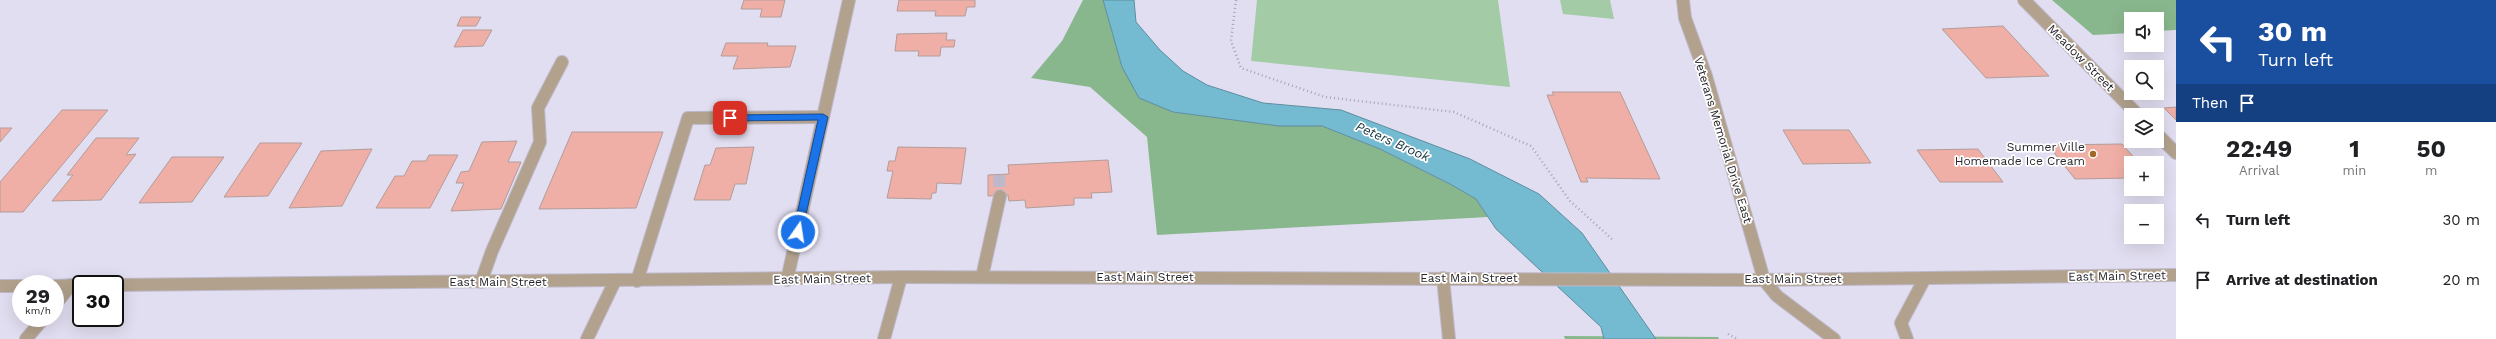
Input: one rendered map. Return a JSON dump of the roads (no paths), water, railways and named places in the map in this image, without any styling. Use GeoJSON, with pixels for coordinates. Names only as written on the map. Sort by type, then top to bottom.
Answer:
{"type":"FeatureCollection","features":[{"type":"Feature","properties":{"kind":"street"},"geometry":{"type":"LineString","coordinates":[[787,280],[849,0]]}},
{"type":"Feature","properties":{"kind":"street","name":"Veterans Memorial Drive East"},"geometry":{"type":"LineString","coordinates":[[1683,0],[1685,18],[1706,76],[1764,280]]}},
{"type":"Feature","properties":{"kind":"street","name":"Meadow Street"},"geometry":{"type":"LineString","coordinates":[[2024,0],[2131,108]]}},
{"type":"Feature","properties":{"kind":"street"},"geometry":{"type":"LineString","coordinates":[[481,282],[492,250],[540,142],[538,108],[562,62]]}},
{"type":"Feature","properties":{"kind":"street"},"geometry":{"type":"LineString","coordinates":[[637,281],[688,118],[823,117]]}},
{"type":"Feature","properties":{"kind":"street"},"geometry":{"type":"LineString","coordinates":[[2164,141],[2176,153]]}},
{"type":"Feature","properties":{"kind":"street"},"geometry":{"type":"LineString","coordinates":[[982,277],[1000,196]]}},
{"type":"Feature","properties":{"kind":"street","name":"East Main Street"},"geometry":{"type":"LineString","coordinates":[[124,285],[787,280],[901,277],[1644,278],[1764,280],[2176,275]]}},
{"type":"Feature","properties":{"kind":"street"},"geometry":{"type":"LineString","coordinates":[[884,339],[901,277]]}},
{"type":"Feature","properties":{"kind":"street"},"geometry":{"type":"LineString","coordinates":[[1443,278],[1449,339]]}},
{"type":"Feature","properties":{"kind":"street"},"geometry":{"type":"LineString","coordinates":[[1907,339],[1901,322],[1925,278]]}},
{"type":"Feature","properties":{"kind":"street"},"geometry":{"type":"LineString","coordinates":[[1764,280],[1777,296],[1834,339]]}},
{"type":"Feature","properties":{"kind":"street"},"geometry":{"type":"LineString","coordinates":[[587,339],[615,281]]}},
{"type":"Feature","properties":{"kind":"street"},"geometry":{"type":"LineString","coordinates":[[0,286],[12,286]]}},
{"type":"Feature","properties":{"kind":"street"},"geometry":{"type":"LineString","coordinates":[[64,296],[72,289]]}},
{"type":"Feature","properties":{"kind":"street"},"geometry":{"type":"LineString","coordinates":[[26,339],[36,327]]}},
{"type":"Feature","properties":{"kind":"water","name":"Peters Brook"},"geometry":{"type":"Polygon","coordinates":[[[1103,0],[1134,0],[1136,22],[1160,50],[1183,71],[1207,85],[1263,103],[1341,110],[1470,159],[1539,194],[1582,233],[1656,339],[1604,339],[1601,327],[1496,229],[1476,199],[1450,184],[1380,149],[1322,126],[1279,126],[1173,112],[1139,98],[1122,67],[1103,0]]]}},
{"type":"Feature","properties":{"kind":"tunnel"},"geometry":{"type":"LineString","coordinates":[[999,175],[1000,196]]}},
{"type":"Feature","properties":{"kind":"place","name":"Summer Ville Homemade Ice Cream"},"geometry":{"type":"Point","coordinates":[2093,154]}}]}
